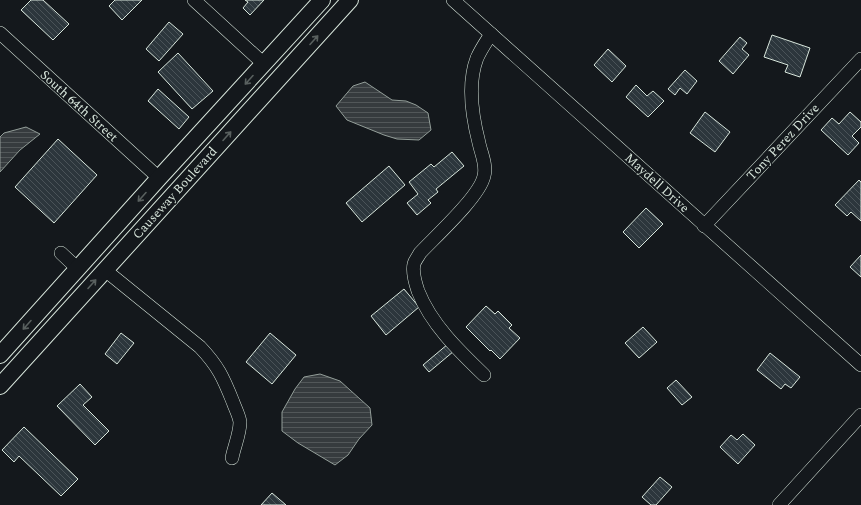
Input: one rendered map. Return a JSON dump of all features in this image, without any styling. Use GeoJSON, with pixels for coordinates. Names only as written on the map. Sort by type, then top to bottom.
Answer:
{"type":"FeatureCollection","features":[{"type":"Feature","properties":{"kind":"main road","name":"Causeway Boulevard"},"geometry":{"type":"LineString","coordinates":[[0,355],[322,0]]}},
{"type":"Feature","properties":{"kind":"main road","name":"Causeway Boulevard"},"geometry":{"type":"LineString","coordinates":[[0,386],[350,0]]}},
{"type":"Feature","properties":{"kind":"main road"},"geometry":{"type":"LineString","coordinates":[[32,351],[43,324],[75,287],[80,278],[78,269]]}},
{"type":"Feature","properties":{"kind":"street"},"geometry":{"type":"LineString","coordinates":[[194,0],[264,64]]}},
{"type":"Feature","properties":{"kind":"street","name":"Maydell Drive"},"geometry":{"type":"LineString","coordinates":[[453,0],[861,366]]}},
{"type":"Feature","properties":{"kind":"street","name":"South 64th Street"},"geometry":{"type":"LineString","coordinates":[[0,33],[159,178]]}},
{"type":"Feature","properties":{"kind":"street"},"geometry":{"type":"LineString","coordinates":[[484,375],[447,337],[427,310],[415,282],[413,265],[420,253],[478,190],[484,175],[484,164],[473,114],[472,82],[477,58],[492,34]]}},
{"type":"Feature","properties":{"kind":"street","name":"Tony Perez Drive"},"geometry":{"type":"LineString","coordinates":[[704,226],[861,59]]}},
{"type":"Feature","properties":{"kind":"street"},"geometry":{"type":"LineString","coordinates":[[61,253],[78,269]]}},
{"type":"Feature","properties":{"kind":"street"},"geometry":{"type":"LineString","coordinates":[[105,270],[195,342],[213,361],[222,374],[240,422],[232,458]]}},
{"type":"Feature","properties":{"kind":"street"},"geometry":{"type":"LineString","coordinates":[[779,505],[861,415]]}},
{"type":"Feature","properties":{"kind":"shaded area"},"geometry":{"type":"Polygon","coordinates":[[[365,82],[392,100],[406,101],[416,105],[428,113],[431,130],[419,140],[397,139],[347,120],[336,106],[353,86],[365,82]]]}},
{"type":"Feature","properties":{"kind":"shaded area"},"geometry":{"type":"Polygon","coordinates":[[[26,127],[40,134],[20,150],[0,172],[0,137],[4,133],[26,127]]]}},
{"type":"Feature","properties":{"kind":"shaded area"},"geometry":{"type":"Polygon","coordinates":[[[320,374],[340,381],[370,408],[372,425],[359,439],[348,455],[335,465],[298,443],[282,431],[282,412],[295,389],[304,377],[320,374]]]}},
{"type":"Feature","properties":{"kind":"building"},"geometry":{"type":"Polygon","coordinates":[[[31,0],[43,0],[69,24],[53,40],[21,10],[31,0]]]}},
{"type":"Feature","properties":{"kind":"building"},"geometry":{"type":"Polygon","coordinates":[[[115,0],[142,0],[122,20],[109,6],[115,0]]]}},
{"type":"Feature","properties":{"kind":"building"},"geometry":{"type":"Polygon","coordinates":[[[245,0],[264,0],[250,15],[243,8],[248,2],[245,0]]]}},
{"type":"Feature","properties":{"kind":"building"},"geometry":{"type":"Polygon","coordinates":[[[169,22],[183,34],[159,61],[146,49],[169,22]]]}},
{"type":"Feature","properties":{"kind":"building"},"geometry":{"type":"Polygon","coordinates":[[[772,35],[810,48],[800,77],[785,72],[788,65],[764,57],[772,35]]]}},
{"type":"Feature","properties":{"kind":"building"},"geometry":{"type":"Polygon","coordinates":[[[740,37],[747,43],[742,49],[749,55],[733,74],[719,61],[740,37]]]}},
{"type":"Feature","properties":{"kind":"building"},"geometry":{"type":"Polygon","coordinates":[[[608,49],[626,66],[612,82],[594,65],[608,49]]]}},
{"type":"Feature","properties":{"kind":"building"},"geometry":{"type":"Polygon","coordinates":[[[178,53],[213,91],[192,109],[158,72],[178,53]]]}},
{"type":"Feature","properties":{"kind":"building"},"geometry":{"type":"Polygon","coordinates":[[[685,70],[697,81],[687,94],[680,88],[675,95],[668,89],[685,70]]]}},
{"type":"Feature","properties":{"kind":"building"},"geometry":{"type":"Polygon","coordinates":[[[636,85],[647,96],[653,91],[664,101],[648,117],[626,97],[636,85]]]}},
{"type":"Feature","properties":{"kind":"building"},"geometry":{"type":"Polygon","coordinates":[[[158,89],[189,117],[179,129],[148,101],[158,89]]]}},
{"type":"Feature","properties":{"kind":"building"},"geometry":{"type":"Polygon","coordinates":[[[705,112],[730,132],[715,152],[690,133],[705,112]]]}},
{"type":"Feature","properties":{"kind":"building"},"geometry":{"type":"Polygon","coordinates":[[[850,112],[861,122],[861,127],[852,136],[859,143],[848,155],[821,130],[832,118],[839,124],[850,112]]]}},
{"type":"Feature","properties":{"kind":"building"},"geometry":{"type":"Polygon","coordinates":[[[58,139],[97,175],[54,223],[15,187],[58,139]]]}},
{"type":"Feature","properties":{"kind":"building"},"geometry":{"type":"Polygon","coordinates":[[[452,152],[464,166],[436,189],[438,192],[428,200],[431,203],[417,215],[407,203],[418,194],[409,182],[431,164],[434,167],[452,152]]]}},
{"type":"Feature","properties":{"kind":"building"},"geometry":{"type":"Polygon","coordinates":[[[389,166],[405,185],[362,222],[346,203],[389,166]]]}},
{"type":"Feature","properties":{"kind":"building"},"geometry":{"type":"Polygon","coordinates":[[[859,180],[861,182],[861,221],[851,212],[847,216],[835,205],[859,180]]]}},
{"type":"Feature","properties":{"kind":"building"},"geometry":{"type":"Polygon","coordinates":[[[646,208],[663,224],[639,248],[623,232],[646,208]]]}},
{"type":"Feature","properties":{"kind":"building"},"geometry":{"type":"Polygon","coordinates":[[[861,255],[861,277],[850,267],[861,255]]]}},
{"type":"Feature","properties":{"kind":"building"},"geometry":{"type":"Polygon","coordinates":[[[404,289],[419,307],[386,335],[371,316],[404,289]]]}},
{"type":"Feature","properties":{"kind":"building"},"geometry":{"type":"Polygon","coordinates":[[[486,306],[495,314],[498,311],[512,325],[509,328],[520,338],[500,359],[466,327],[486,306]]]}},
{"type":"Feature","properties":{"kind":"building"},"geometry":{"type":"Polygon","coordinates":[[[643,327],[657,342],[639,358],[625,343],[643,327]]]}},
{"type":"Feature","properties":{"kind":"building"},"geometry":{"type":"Polygon","coordinates":[[[121,333],[134,343],[117,364],[105,354],[121,333]]]}},
{"type":"Feature","properties":{"kind":"building"},"geometry":{"type":"Polygon","coordinates":[[[270,333],[296,355],[272,384],[246,362],[270,333]]]}},
{"type":"Feature","properties":{"kind":"building"},"geometry":{"type":"Polygon","coordinates":[[[448,344],[454,351],[429,372],[423,365],[448,344]]]}},
{"type":"Feature","properties":{"kind":"building"},"geometry":{"type":"Polygon","coordinates":[[[770,353],[800,377],[791,388],[785,384],[781,389],[757,370],[770,353]]]}},
{"type":"Feature","properties":{"kind":"building"},"geometry":{"type":"Polygon","coordinates":[[[676,380],[692,397],[682,405],[667,388],[676,380]]]}},
{"type":"Feature","properties":{"kind":"building"},"geometry":{"type":"Polygon","coordinates":[[[80,384],[92,397],[83,405],[109,431],[95,445],[57,406],[80,384]]]}},
{"type":"Feature","properties":{"kind":"building"},"geometry":{"type":"Polygon","coordinates":[[[24,427],[78,479],[61,496],[19,456],[14,462],[2,450],[24,427]]]}},
{"type":"Feature","properties":{"kind":"building"},"geometry":{"type":"Polygon","coordinates":[[[743,434],[755,445],[738,464],[720,447],[731,435],[737,440],[743,434]]]}},
{"type":"Feature","properties":{"kind":"building"},"geometry":{"type":"Polygon","coordinates":[[[660,477],[672,487],[656,505],[651,505],[642,497],[660,477]]]}},
{"type":"Feature","properties":{"kind":"building"},"geometry":{"type":"Polygon","coordinates":[[[272,493],[286,505],[261,505],[272,493]]]}}]}
